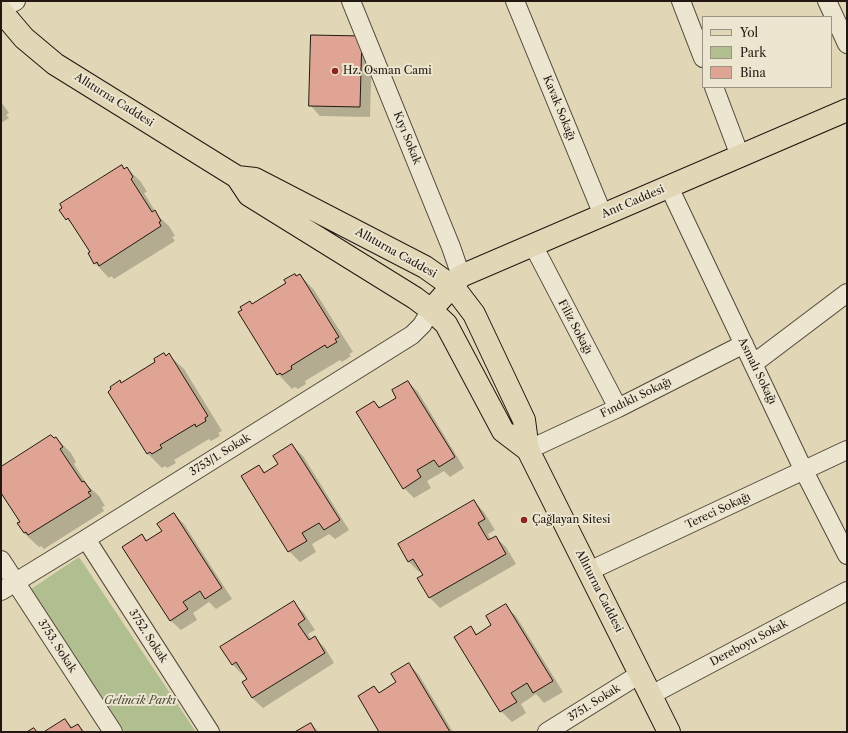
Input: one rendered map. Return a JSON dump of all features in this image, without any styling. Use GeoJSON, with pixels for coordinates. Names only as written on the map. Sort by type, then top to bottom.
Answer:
{"type":"FeatureCollection","features":[{"type":"Feature","properties":{"kind":"main road","name":"Allıturna Caddesi"},"geometry":{"type":"LineString","coordinates":[[1,10],[24,38],[55,64],[237,177],[255,179],[425,267],[457,281],[458,293],[474,314],[524,420],[528,450],[669,732]]}},
{"type":"Feature","properties":{"kind":"main road","name":"Anıt Caddesi"},"geometry":{"type":"LineString","coordinates":[[431,310],[457,281],[533,245],[847,110]]}},
{"type":"Feature","properties":{"kind":"main road","name":"Allıturna Caddesi"},"geometry":{"type":"LineString","coordinates":[[237,177],[248,195],[415,298],[446,324],[503,431],[528,450]]}},
{"type":"Feature","properties":{"kind":"street"},"geometry":{"type":"LineString","coordinates":[[1,10],[16,1]]}},
{"type":"Feature","properties":{"kind":"street","name":"Kıyı Sokak"},"geometry":{"type":"LineString","coordinates":[[351,1],[451,247],[457,281]]}},
{"type":"Feature","properties":{"kind":"street","name":"Kavak Sokağı"},"geometry":{"type":"LineString","coordinates":[[514,1],[603,215]]}},
{"type":"Feature","properties":{"kind":"street"},"geometry":{"type":"LineString","coordinates":[[681,1],[702,55]]}},
{"type":"Feature","properties":{"kind":"street"},"geometry":{"type":"LineString","coordinates":[[827,1],[847,44]]}},
{"type":"Feature","properties":{"kind":"street"},"geometry":{"type":"LineString","coordinates":[[714,88],[740,156]]}},
{"type":"Feature","properties":{"kind":"street","name":"Asmalı Sokağı"},"geometry":{"type":"LineString","coordinates":[[669,187],[804,471],[847,555]]}},
{"type":"Feature","properties":{"kind":"street","name":"Filiz Sokağı"},"geometry":{"type":"LineString","coordinates":[[533,245],[618,408]]}},
{"type":"Feature","properties":{"kind":"street"},"geometry":{"type":"LineString","coordinates":[[754,364],[847,293]]}},
{"type":"Feature","properties":{"kind":"street","name":"3753/1. Sokak"},"geometry":{"type":"LineString","coordinates":[[8,587],[412,335],[422,325],[431,310]]}},
{"type":"Feature","properties":{"kind":"street","name":"Fındıklı Sokağı"},"geometry":{"type":"LineString","coordinates":[[528,450],[618,408],[744,344]]}},
{"type":"Feature","properties":{"kind":"street","name":"Tereci Sokağı"},"geometry":{"type":"LineString","coordinates":[[589,571],[847,450]]}},
{"type":"Feature","properties":{"kind":"street","name":"3752. Sokak"},"geometry":{"type":"LineString","coordinates":[[86,539],[210,732]]}},
{"type":"Feature","properties":{"kind":"street","name":"3753. Sokak"},"geometry":{"type":"LineString","coordinates":[[1,560],[8,587],[113,732]]}},
{"type":"Feature","properties":{"kind":"street","name":"Dereboyu Sokak"},"geometry":{"type":"LineString","coordinates":[[651,695],[847,591]]}},
{"type":"Feature","properties":{"kind":"street","name":"3751. Sokak"},"geometry":{"type":"LineString","coordinates":[[547,732],[640,674]]}},
{"type":"Feature","properties":{"kind":"green space","name":"Gelincik Parkı"},"geometry":{"type":"Polygon","coordinates":[[[79,557],[196,732],[125,732],[31,589],[79,557]]]}},
{"type":"Feature","properties":{"kind":"building","name":"Hz. Osman Cami"},"geometry":{"type":"Polygon","coordinates":[[[311,35],[362,36],[360,107],[309,106],[311,35]]]}},
{"type":"Feature","properties":{"kind":"building"},"geometry":{"type":"Polygon","coordinates":[[[122,165],[124,169],[127,167],[133,177],[131,179],[152,212],[155,210],[161,221],[159,222],[161,226],[99,266],[97,262],[94,264],[88,253],[90,252],[68,218],[66,220],[59,210],[62,208],[60,204],[122,165]]]}},
{"type":"Feature","properties":{"kind":"building"},"geometry":{"type":"Polygon","coordinates":[[[295,274],[296,276],[300,274],[339,337],[335,339],[337,342],[327,348],[325,345],[291,366],[292,369],[282,375],[280,373],[277,375],[238,312],[242,310],[240,307],[250,301],[252,304],[286,283],[284,280],[295,274]]]}},
{"type":"Feature","properties":{"kind":"building"},"geometry":{"type":"Polygon","coordinates":[[[164,353],[166,356],[169,353],[208,416],[205,418],[206,421],[196,427],[195,424],[160,445],[162,448],[152,454],[150,452],[147,454],[108,392],[111,389],[110,387],[120,380],[121,383],[155,362],[154,359],[164,353]]]}},
{"type":"Feature","properties":{"kind":"building"},"geometry":{"type":"Polygon","coordinates":[[[408,381],[455,457],[439,467],[434,460],[417,470],[421,477],[403,489],[356,412],[374,401],[379,408],[396,398],[392,390],[408,381]]]}},
{"type":"Feature","properties":{"kind":"building"},"geometry":{"type":"Polygon","coordinates":[[[51,435],[54,438],[56,437],[63,447],[60,449],[82,482],[84,481],[91,491],[88,492],[91,496],[28,535],[26,532],[24,533],[17,523],[20,522],[1,493],[1,467],[51,435]]]}},
{"type":"Feature","properties":{"kind":"building"},"geometry":{"type":"Polygon","coordinates":[[[292,444],[340,520],[324,530],[319,523],[302,533],[307,541],[288,552],[241,476],[259,465],[264,473],[278,464],[273,456],[292,444]]]}},
{"type":"Feature","properties":{"kind":"building"},"geometry":{"type":"Polygon","coordinates":[[[474,500],[485,519],[478,523],[488,540],[496,536],[506,554],[429,598],[417,578],[423,575],[413,559],[408,562],[398,544],[474,500]]]}},
{"type":"Feature","properties":{"kind":"building"},"geometry":{"type":"Polygon","coordinates":[[[174,513],[222,588],[205,599],[200,591],[183,602],[188,609],[170,621],[122,547],[142,534],[146,541],[162,531],[157,524],[174,513]]]}},
{"type":"Feature","properties":{"kind":"building"},"geometry":{"type":"Polygon","coordinates":[[[294,601],[305,619],[298,624],[309,640],[315,636],[325,653],[252,698],[242,682],[247,679],[236,662],[232,665],[220,647],[294,601]]]}},
{"type":"Feature","properties":{"kind":"building"},"geometry":{"type":"Polygon","coordinates":[[[506,604],[553,681],[533,693],[527,683],[511,693],[517,702],[500,712],[454,637],[471,626],[476,635],[491,625],[486,616],[506,604]]]}},
{"type":"Feature","properties":{"kind":"building"},"geometry":{"type":"Polygon","coordinates":[[[409,663],[450,732],[379,732],[358,696],[374,686],[379,693],[396,682],[391,674],[409,663]]]}},
{"type":"Feature","properties":{"kind":"building"},"geometry":{"type":"Polygon","coordinates":[[[65,719],[71,728],[78,724],[83,732],[44,732],[65,719]]]}},
{"type":"Feature","properties":{"kind":"building"},"geometry":{"type":"Polygon","coordinates":[[[311,723],[316,732],[295,732],[311,723]]]}},
{"type":"Feature","properties":{"kind":"building"},"geometry":{"type":"Polygon","coordinates":[[[34,728],[37,732],[27,732],[34,728]]]}},
{"type":"Feature","properties":{"kind":"place","name":"Hz. Osman Cami"},"geometry":{"type":"Point","coordinates":[335,71]}},
{"type":"Feature","properties":{"kind":"place","name":"Çağlayan Sitesi"},"geometry":{"type":"Point","coordinates":[524,520]}}]}
